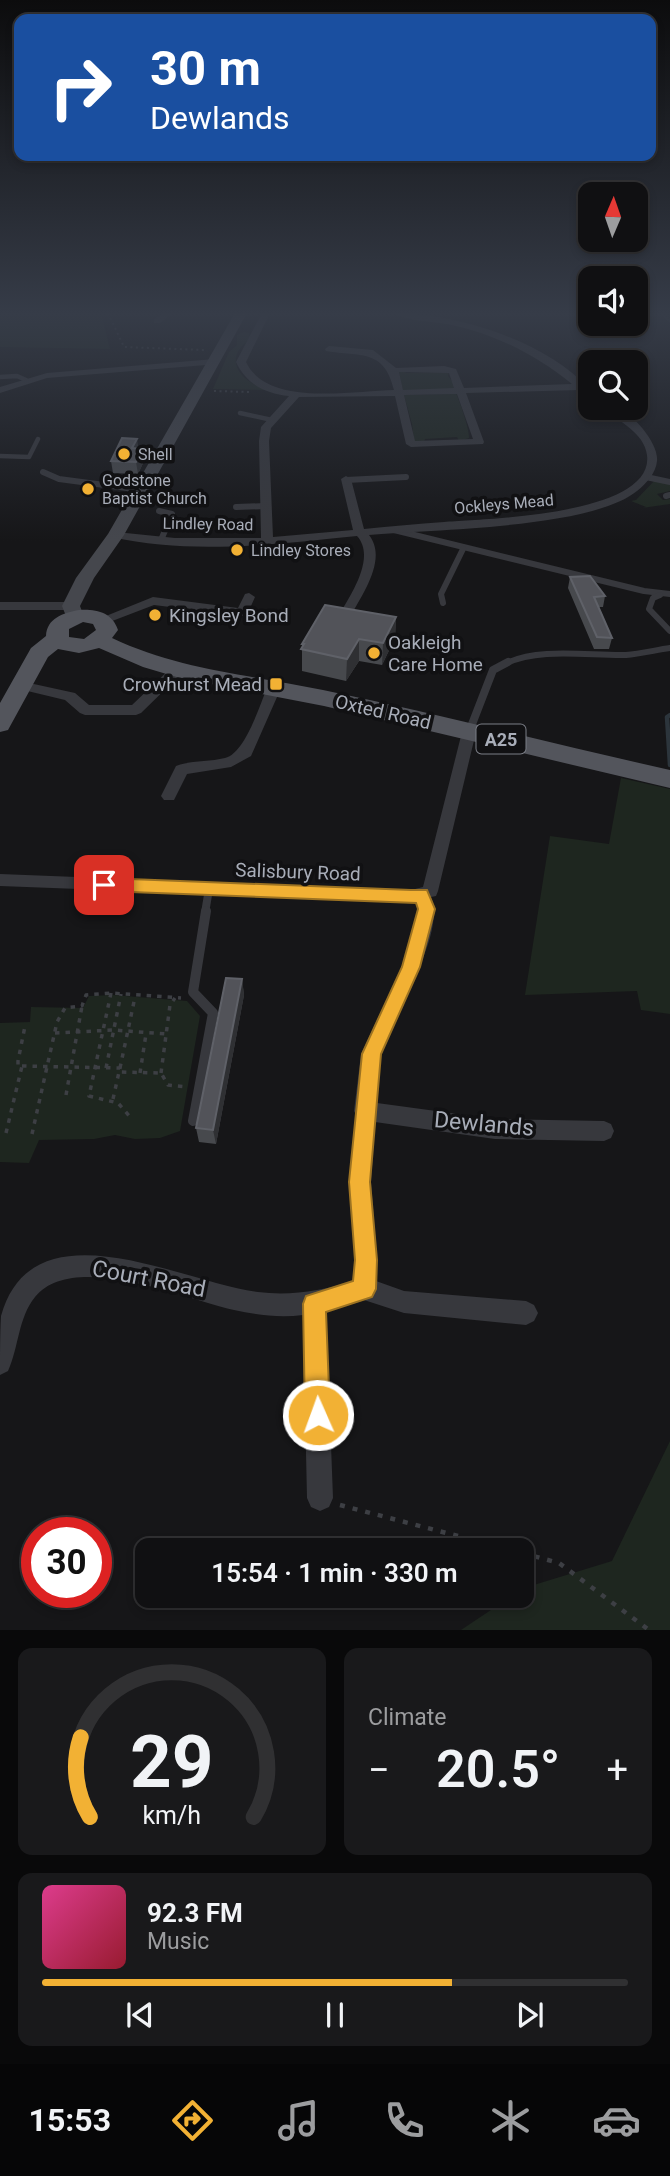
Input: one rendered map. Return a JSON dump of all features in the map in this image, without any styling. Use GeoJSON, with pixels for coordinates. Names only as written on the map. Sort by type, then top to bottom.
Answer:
{"type":"FeatureCollection","features":[{"type":"Feature","properties":{"kind":"main road"},"geometry":{"type":"LineString","coordinates":[[64,642],[58,627],[73,612],[85,578],[116,535],[199,389]]}},
{"type":"Feature","properties":{"kind":"main road"},"geometry":{"type":"LineString","coordinates":[[0,724],[34,663],[64,642],[83,646],[101,630],[89,616],[73,612]]}},
{"type":"Feature","properties":{"kind":"main road","name":"Oxted Road"},"geometry":{"type":"LineString","coordinates":[[101,630],[131,657],[177,670],[274,688],[670,779]]}},
{"type":"Feature","properties":{"kind":"street"},"geometry":{"type":"LineString","coordinates":[[270,389],[296,395],[578,390]]}},
{"type":"Feature","properties":{"kind":"street"},"geometry":{"type":"LineString","coordinates":[[397,389],[411,444],[480,442],[460,390]]}},
{"type":"Feature","properties":{"kind":"street"},"geometry":{"type":"LineString","coordinates":[[272,420],[296,395]]}},
{"type":"Feature","properties":{"kind":"street","name":"Lindley Road"},"geometry":{"type":"LineString","coordinates":[[116,535],[216,543],[267,541],[264,441],[267,427],[272,420]]}},
{"type":"Feature","properties":{"kind":"street"},"geometry":{"type":"LineString","coordinates":[[626,420],[651,445],[652,467],[646,477]]}},
{"type":"Feature","properties":{"kind":"street","name":"Ockleys Mead"},"geometry":{"type":"LineString","coordinates":[[267,541],[559,515],[590,509],[630,493],[646,477]]}},
{"type":"Feature","properties":{"kind":"street"},"geometry":{"type":"LineString","coordinates":[[344,617],[369,559],[371,548],[368,538],[359,532],[346,479]]}},
{"type":"Feature","properties":{"kind":"street"},"geometry":{"type":"LineString","coordinates":[[101,630],[153,601],[242,612],[249,597]]}},
{"type":"Feature","properties":{"kind":"street"},"geometry":{"type":"LineString","coordinates":[[0,606],[73,612]]}},
{"type":"Feature","properties":{"kind":"street"},"geometry":{"type":"LineString","coordinates":[[20,685],[70,696],[85,710],[136,710],[177,670]]}},
{"type":"Feature","properties":{"kind":"street"},"geometry":{"type":"LineString","coordinates":[[169,796],[181,770],[193,765],[230,763],[246,752],[274,688]]}},
{"type":"Feature","properties":{"kind":"street"},"geometry":{"type":"LineString","coordinates":[[364,1289],[366,1260],[360,1182],[371,1054],[411,967],[427,909],[421,895],[429,891],[469,732]]}},
{"type":"Feature","properties":{"kind":"street","name":"Salisbury Road"},"geometry":{"type":"LineString","coordinates":[[0,880],[411,897],[421,895]]}},
{"type":"Feature","properties":{"kind":"street","name":"Dewlands"},"geometry":{"type":"LineString","coordinates":[[364,1111],[495,1129],[604,1131]]}},
{"type":"Feature","properties":{"kind":"street","name":"Court Road"},"geometry":{"type":"LineString","coordinates":[[0,1363],[18,1300],[41,1275],[70,1266],[101,1267],[181,1283],[255,1303],[314,1304]]}},
{"type":"Feature","properties":{"kind":"street"},"geometry":{"type":"LineString","coordinates":[[320,1498],[314,1304],[364,1289],[404,1302],[526,1313]]}},
{"type":"Feature","properties":{"kind":"lane"},"geometry":{"type":"LineString","coordinates":[[240,413],[272,420]]}},
{"type":"Feature","properties":{"kind":"lane"},"geometry":{"type":"LineString","coordinates":[[0,456],[29,457],[38,439]]}},
{"type":"Feature","properties":{"kind":"lane"},"geometry":{"type":"LineString","coordinates":[[43,472],[59,479],[142,490]]}},
{"type":"Feature","properties":{"kind":"lane"},"geometry":{"type":"LineString","coordinates":[[346,479],[406,477]]}},
{"type":"Feature","properties":{"kind":"lane"},"geometry":{"type":"LineString","coordinates":[[646,477],[670,482]]}},
{"type":"Feature","properties":{"kind":"lane"},"geometry":{"type":"LineString","coordinates":[[236,507],[266,506]]}},
{"type":"Feature","properties":{"kind":"lane"},"geometry":{"type":"LineString","coordinates":[[159,511],[172,514],[161,540]]}},
{"type":"Feature","properties":{"kind":"lane"},"geometry":{"type":"LineString","coordinates":[[392,530],[463,549],[616,582],[645,594],[670,594]]}},
{"type":"Feature","properties":{"kind":"lane"},"geometry":{"type":"LineString","coordinates":[[443,603],[441,594],[463,549]]}},
{"type":"Feature","properties":{"kind":"lane"},"geometry":{"type":"LineString","coordinates":[[660,595],[653,597],[649,609],[670,631]]}},
{"type":"Feature","properties":{"kind":"lane"},"geometry":{"type":"LineString","coordinates":[[469,732],[493,670],[517,658],[592,653],[627,655],[670,648]]}},
{"type":"Feature","properties":{"kind":"lane"},"geometry":{"type":"LineString","coordinates":[[193,1121],[213,1013],[193,992],[209,889]]}},
{"type":"Feature","properties":{"kind":"path"},"geometry":{"type":"LineString","coordinates":[[210,392],[277,391]]}},
{"type":"Feature","properties":{"kind":"path"},"geometry":{"type":"LineString","coordinates":[[66,1095],[86,995],[111,993],[183,998],[193,992]]}},
{"type":"Feature","properties":{"kind":"path"},"geometry":{"type":"LineString","coordinates":[[111,993],[89,1096],[113,1101],[131,1118]]}},
{"type":"Feature","properties":{"kind":"path"},"geometry":{"type":"LineString","coordinates":[[106,1068],[121,994]]}},
{"type":"Feature","properties":{"kind":"path"},"geometry":{"type":"LineString","coordinates":[[113,1101],[126,1031],[136,995]]}},
{"type":"Feature","properties":{"kind":"path"},"geometry":{"type":"LineString","coordinates":[[175,998],[170,1005],[161,1073],[169,1085],[198,1088]]}},
{"type":"Feature","properties":{"kind":"path"},"geometry":{"type":"LineString","coordinates":[[32,1134],[54,1033],[65,1008],[82,1006]]}},
{"type":"Feature","properties":{"kind":"path"},"geometry":{"type":"LineString","coordinates":[[25,1026],[18,1065],[161,1073]]}},
{"type":"Feature","properties":{"kind":"path"},"geometry":{"type":"LineString","coordinates":[[54,1033],[114,1030],[166,1034]]}},
{"type":"Feature","properties":{"kind":"path"},"geometry":{"type":"LineString","coordinates":[[140,1073],[146,1034]]}},
{"type":"Feature","properties":{"kind":"path"},"geometry":{"type":"LineString","coordinates":[[6,1133],[22,1066]]}},
{"type":"Feature","properties":{"kind":"path"},"geometry":{"type":"LineString","coordinates":[[320,1498],[352,1510],[463,1538]]}},
{"type":"Feature","properties":{"kind":"path"},"geometry":{"type":"LineString","coordinates":[[534,1556],[559,1563],[649,1630]]}},
{"type":"Feature","properties":{"kind":"shaded area"},"geometry":{"type":"Polygon","coordinates":[[[403,389],[452,389],[403,391],[403,389]]]}},
{"type":"Feature","properties":{"kind":"shaded area"},"geometry":{"type":"Polygon","coordinates":[[[456,394],[469,438],[459,441],[457,437],[414,441],[404,395],[456,394]]]}},
{"type":"Feature","properties":{"kind":"shaded area"},"geometry":{"type":"Polygon","coordinates":[[[655,480],[670,484],[670,491],[657,494],[663,500],[670,499],[670,504],[642,508],[646,507],[631,501],[636,500],[655,480]]]}},
{"type":"Feature","properties":{"kind":"shaded area"},"geometry":{"type":"Polygon","coordinates":[[[621,778],[670,789],[670,1014],[641,1010],[637,991],[525,995],[550,836],[609,844],[621,778]]]}},
{"type":"Feature","properties":{"kind":"shaded area"},"geometry":{"type":"Polygon","coordinates":[[[113,995],[187,1001],[200,1016],[180,1131],[160,1138],[135,1139],[115,1135],[94,1139],[39,1140],[29,1163],[0,1162],[0,1023],[30,1022],[31,1007],[83,1008],[89,996],[113,995]]]}},
{"type":"Feature","properties":{"kind":"shaded area"},"geometry":{"type":"Polygon","coordinates":[[[670,1441],[670,1630],[461,1630],[494,1608],[534,1608],[534,1585],[612,1561],[670,1441]]]}},
{"type":"Feature","properties":{"kind":"building"},"geometry":{"type":"Polygon","coordinates":[[[122,438],[137,439],[132,448],[142,449],[136,462],[111,461],[122,438]]]}},
{"type":"Feature","properties":{"kind":"building"},"geometry":{"type":"Polygon","coordinates":[[[590,576],[605,596],[594,597],[612,638],[597,637],[570,577],[590,576]]]}},
{"type":"Feature","properties":{"kind":"building"},"geometry":{"type":"Polygon","coordinates":[[[325,605],[396,617],[383,643],[359,639],[347,659],[301,649],[325,605]]]}},
{"type":"Feature","properties":{"kind":"building"},"geometry":{"type":"Polygon","coordinates":[[[226,978],[242,979],[213,1130],[196,1128],[226,978]]]}},
{"type":"Feature","properties":{"kind":"waterway"},"geometry":{"type":"LineString","coordinates":[[670,715],[667,717],[670,765]]}},
{"type":"Feature","properties":{"kind":"place","name":"Shell"},"geometry":{"type":"Point","coordinates":[124,454]}},
{"type":"Feature","properties":{"kind":"place","name":"Godstone Baptist Church"},"geometry":{"type":"Point","coordinates":[88,489]}},
{"type":"Feature","properties":{"kind":"place","name":"Lindley Stores"},"geometry":{"type":"Point","coordinates":[237,550]}},
{"type":"Feature","properties":{"kind":"place","name":"Kingsley Bond"},"geometry":{"type":"Point","coordinates":[155,615]}},
{"type":"Feature","properties":{"kind":"place","name":"Oakleigh Care Home"},"geometry":{"type":"Point","coordinates":[374,653]}},
{"type":"Feature","properties":{"kind":"place","name":"Crowhurst Mead"},"geometry":{"type":"Point","coordinates":[276,684]}},
{"type":"Feature","properties":{"kind":"route"},"geometry":{"type":"LineString","coordinates":[[104,885],[411,897],[421,895],[427,909],[411,967],[371,1054],[360,1182],[366,1260],[364,1289],[314,1304],[318,1415]]}}]}
